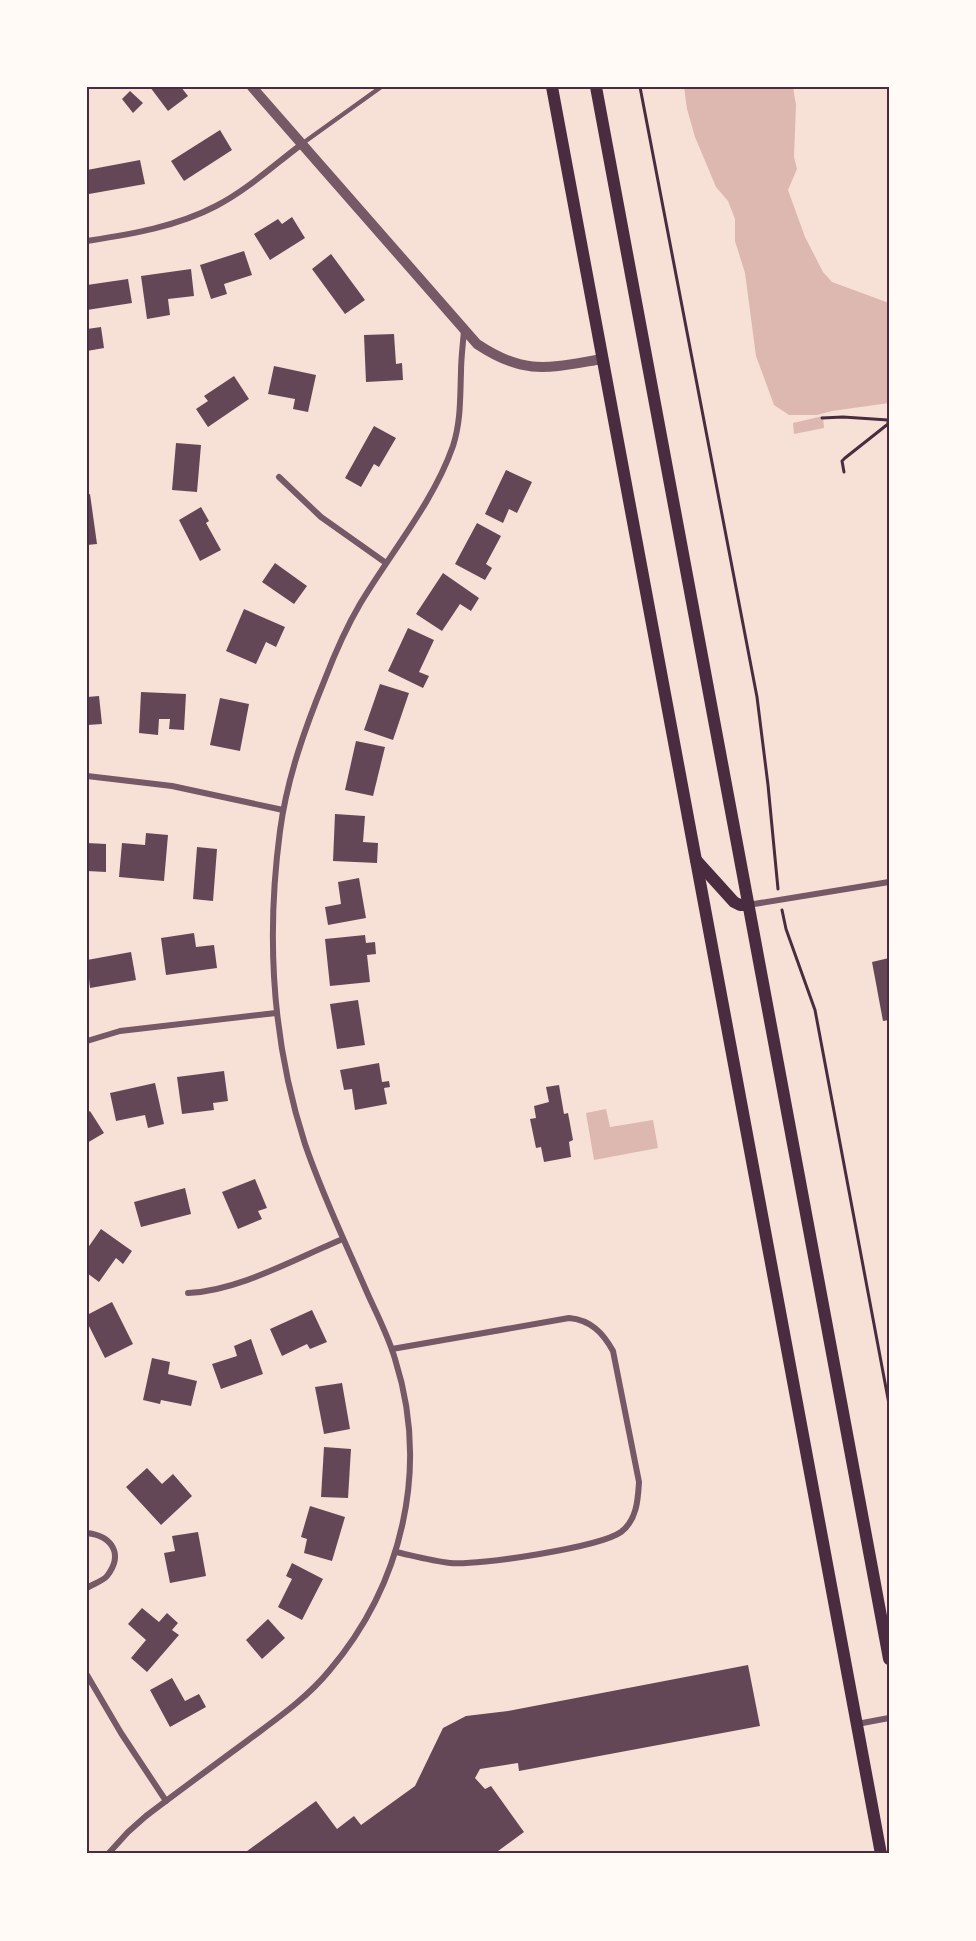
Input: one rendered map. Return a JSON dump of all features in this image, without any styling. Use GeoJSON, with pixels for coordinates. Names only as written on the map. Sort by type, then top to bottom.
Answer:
{"type":"FeatureCollection","features":[{"type":"Feature","properties":{"kind":"main road"},"geometry":{"type":"LineString","coordinates":[[552,87],[881,1854]]}},
{"type":"Feature","properties":{"kind":"main road"},"geometry":{"type":"LineString","coordinates":[[596,87],[889,1659]]}},
{"type":"Feature","properties":{"kind":"main road"},"geometry":{"type":"LineString","coordinates":[[695,859],[734,902],[747,905]]}},
{"type":"Feature","properties":{"kind":"street"},"geometry":{"type":"LineString","coordinates":[[252,87],[477,344],[520,366],[550,367],[602,359]]}},
{"type":"Feature","properties":{"kind":"street"},"geometry":{"type":"LineString","coordinates":[[87,241],[166,225],[216,206],[302,144]]}},
{"type":"Feature","properties":{"kind":"street"},"geometry":{"type":"LineString","coordinates":[[108,1854],[128,1832],[303,1698],[326,1675],[352,1642],[371,1611],[388,1577],[396,1552],[408,1496],[410,1443],[402,1386],[392,1349],[327,1202],[304,1142],[287,1076],[276,1013],[273,979],[273,909],[284,810],[304,732],[343,635],[420,510],[453,446],[461,407],[464,330]]}},
{"type":"Feature","properties":{"kind":"street"},"geometry":{"type":"LineString","coordinates":[[279,477],[321,517],[386,563]]}},
{"type":"Feature","properties":{"kind":"street"},"geometry":{"type":"LineString","coordinates":[[87,776],[172,786],[284,810]]}},
{"type":"Feature","properties":{"kind":"street"},"geometry":{"type":"LineString","coordinates":[[747,905],[889,882]]}},
{"type":"Feature","properties":{"kind":"street"},"geometry":{"type":"LineString","coordinates":[[87,1041],[120,1031],[276,1013]]}},
{"type":"Feature","properties":{"kind":"street"},"geometry":{"type":"LineString","coordinates":[[188,1293],[208,1292],[236,1284],[343,1239]]}},
{"type":"Feature","properties":{"kind":"street"},"geometry":{"type":"LineString","coordinates":[[392,1349],[569,1318],[589,1323],[607,1340],[613,1351],[639,1482],[637,1503],[632,1520],[622,1531],[596,1542],[483,1563],[452,1563],[396,1552]]}},
{"type":"Feature","properties":{"kind":"street"},"geometry":{"type":"LineString","coordinates":[[87,1533],[98,1534],[108,1540],[115,1549],[114,1562],[106,1578],[87,1588]]}},
{"type":"Feature","properties":{"kind":"street"},"geometry":{"type":"LineString","coordinates":[[87,1675],[121,1733],[166,1801]]}},
{"type":"Feature","properties":{"kind":"street"},"geometry":{"type":"LineString","coordinates":[[856,1724],[889,1718]]}},
{"type":"Feature","properties":{"kind":"lane"},"geometry":{"type":"LineString","coordinates":[[302,144],[381,87]]}},
{"type":"Feature","properties":{"kind":"path"},"geometry":{"type":"LineString","coordinates":[[640,87],[756,696],[768,785],[776,881]]}},
{"type":"Feature","properties":{"kind":"path"},"geometry":{"type":"LineString","coordinates":[[822,418],[888,420],[888,424],[842,461],[844,472]]}},
{"type":"Feature","properties":{"kind":"path"},"geometry":{"type":"LineString","coordinates":[[783,921],[815,1010],[889,1404]]}},
{"type":"Feature","properties":{"kind":"shaded area"},"geometry":{"type":"Polygon","coordinates":[[[684,87],[793,87],[796,105],[794,157],[797,169],[788,190],[805,237],[823,272],[832,282],[889,303],[889,403],[817,415],[789,415],[774,405],[756,356],[745,273],[735,241],[735,219],[728,201],[716,187],[695,137],[684,87]]]}},
{"type":"Feature","properties":{"kind":"shaded area"},"geometry":{"type":"Polygon","coordinates":[[[823,416],[824,428],[794,434],[793,423],[823,416]]]}},
{"type":"Feature","properties":{"kind":"shaded area"},"geometry":{"type":"Polygon","coordinates":[[[606,1109],[610,1127],[653,1120],[658,1148],[594,1160],[586,1113],[606,1109]]]}},
{"type":"Feature","properties":{"kind":"building"},"geometry":{"type":"Polygon","coordinates":[[[150,87],[181,87],[188,96],[168,111],[150,87]]]}},
{"type":"Feature","properties":{"kind":"building"},"geometry":{"type":"Polygon","coordinates":[[[130,91],[143,103],[133,113],[122,99],[130,91]]]}},
{"type":"Feature","properties":{"kind":"building"},"geometry":{"type":"Polygon","coordinates":[[[220,130],[232,150],[184,181],[171,161],[220,130]]]}},
{"type":"Feature","properties":{"kind":"building"},"geometry":{"type":"Polygon","coordinates":[[[140,160],[145,184],[89,194],[87,170],[140,160]]]}},
{"type":"Feature","properties":{"kind":"building"},"geometry":{"type":"Polygon","coordinates":[[[292,217],[305,238],[270,260],[254,234],[278,219],[282,224],[292,217]]]}},
{"type":"Feature","properties":{"kind":"building"},"geometry":{"type":"Polygon","coordinates":[[[244,251],[252,275],[224,284],[227,294],[211,299],[200,265],[244,251]]]}},
{"type":"Feature","properties":{"kind":"building"},"geometry":{"type":"Polygon","coordinates":[[[331,254],[365,300],[345,314],[312,269],[331,254]]]}},
{"type":"Feature","properties":{"kind":"building"},"geometry":{"type":"Polygon","coordinates":[[[191,269],[194,296],[168,299],[170,315],[147,319],[141,276],[191,269]]]}},
{"type":"Feature","properties":{"kind":"building"},"geometry":{"type":"Polygon","coordinates":[[[128,279],[132,303],[87,310],[87,285],[128,279]]]}},
{"type":"Feature","properties":{"kind":"building"},"geometry":{"type":"Polygon","coordinates":[[[101,327],[104,348],[87,351],[87,329],[101,327]]]}},
{"type":"Feature","properties":{"kind":"building"},"geometry":{"type":"Polygon","coordinates":[[[394,334],[396,364],[402,363],[403,380],[366,382],[364,335],[394,334]]]}},
{"type":"Feature","properties":{"kind":"building"},"geometry":{"type":"Polygon","coordinates":[[[274,366],[316,375],[308,412],[293,409],[295,399],[268,394],[274,366]]]}},
{"type":"Feature","properties":{"kind":"building"},"geometry":{"type":"Polygon","coordinates":[[[234,376],[249,399],[208,427],[196,409],[208,401],[204,396],[234,376]]]}},
{"type":"Feature","properties":{"kind":"building"},"geometry":{"type":"Polygon","coordinates":[[[374,426],[396,438],[379,467],[374,464],[361,487],[345,478],[374,426]]]}},
{"type":"Feature","properties":{"kind":"building"},"geometry":{"type":"Polygon","coordinates":[[[176,443],[201,445],[197,492],[172,490],[176,443]]]}},
{"type":"Feature","properties":{"kind":"building"},"geometry":{"type":"Polygon","coordinates":[[[506,470],[532,482],[517,513],[509,509],[503,523],[485,514],[506,470]]]}},
{"type":"Feature","properties":{"kind":"building"},"geometry":{"type":"Polygon","coordinates":[[[90,494],[97,544],[87,545],[87,495],[90,494]]]}},
{"type":"Feature","properties":{"kind":"building"},"geometry":{"type":"Polygon","coordinates":[[[201,507],[209,521],[206,523],[221,550],[200,561],[179,520],[201,507]]]}},
{"type":"Feature","properties":{"kind":"building"},"geometry":{"type":"Polygon","coordinates":[[[477,523],[501,536],[486,564],[492,568],[485,580],[455,564],[477,523]]]}},
{"type":"Feature","properties":{"kind":"building"},"geometry":{"type":"Polygon","coordinates":[[[275,563],[307,586],[294,604],[262,582],[275,563]]]}},
{"type":"Feature","properties":{"kind":"building"},"geometry":{"type":"Polygon","coordinates":[[[443,573],[479,598],[471,611],[460,604],[442,631],[416,614],[443,573]]]}},
{"type":"Feature","properties":{"kind":"building"},"geometry":{"type":"Polygon","coordinates":[[[244,609],[285,627],[276,647],[266,642],[256,664],[226,651],[244,609]]]}},
{"type":"Feature","properties":{"kind":"building"},"geometry":{"type":"Polygon","coordinates":[[[408,628],[434,640],[419,672],[429,676],[423,688],[388,671],[408,628]]]}},
{"type":"Feature","properties":{"kind":"building"},"geometry":{"type":"Polygon","coordinates":[[[380,684],[409,693],[393,740],[364,730],[380,684]]]}},
{"type":"Feature","properties":{"kind":"building"},"geometry":{"type":"Polygon","coordinates":[[[141,692],[186,694],[184,730],[169,729],[170,719],[159,719],[158,735],[139,733],[141,692]]]}},
{"type":"Feature","properties":{"kind":"building"},"geometry":{"type":"Polygon","coordinates":[[[99,696],[102,724],[87,725],[87,697],[99,696]]]}},
{"type":"Feature","properties":{"kind":"building"},"geometry":{"type":"Polygon","coordinates":[[[220,698],[249,704],[240,751],[210,745],[220,698]]]}},
{"type":"Feature","properties":{"kind":"building"},"geometry":{"type":"Polygon","coordinates":[[[356,741],[385,747],[373,796],[345,790],[356,741]]]}},
{"type":"Feature","properties":{"kind":"building"},"geometry":{"type":"Polygon","coordinates":[[[335,814],[365,816],[363,842],[378,843],[377,863],[333,861],[335,814]]]}},
{"type":"Feature","properties":{"kind":"building"},"geometry":{"type":"Polygon","coordinates":[[[146,833],[168,835],[164,881],[119,877],[122,843],[145,845],[146,833]]]}},
{"type":"Feature","properties":{"kind":"building"},"geometry":{"type":"Polygon","coordinates":[[[87,843],[106,844],[106,872],[87,871],[87,843]]]}},
{"type":"Feature","properties":{"kind":"building"},"geometry":{"type":"Polygon","coordinates":[[[197,847],[217,849],[213,901],[193,899],[197,847]]]}},
{"type":"Feature","properties":{"kind":"building"},"geometry":{"type":"Polygon","coordinates":[[[359,878],[366,918],[328,925],[325,907],[341,904],[338,882],[359,878]]]}},
{"type":"Feature","properties":{"kind":"building"},"geometry":{"type":"Polygon","coordinates":[[[194,933],[196,947],[214,945],[217,968],[166,975],[161,938],[194,933]]]}},
{"type":"Feature","properties":{"kind":"building"},"geometry":{"type":"Polygon","coordinates":[[[365,935],[366,943],[375,942],[376,954],[367,955],[370,982],[330,986],[325,939],[365,935]]]}},
{"type":"Feature","properties":{"kind":"building"},"geometry":{"type":"Polygon","coordinates":[[[131,952],[136,980],[90,988],[87,960],[131,952]]]}},
{"type":"Feature","properties":{"kind":"building"},"geometry":{"type":"Polygon","coordinates":[[[889,958],[889,1020],[883,1021],[872,962],[889,958]]]}},
{"type":"Feature","properties":{"kind":"building"},"geometry":{"type":"Polygon","coordinates":[[[358,1000],[365,1045],[337,1049],[330,1004],[358,1000]]]}},
{"type":"Feature","properties":{"kind":"building"},"geometry":{"type":"Polygon","coordinates":[[[379,1063],[382,1082],[389,1081],[390,1087],[384,1088],[387,1104],[355,1110],[352,1089],[344,1090],[340,1070],[379,1063]]]}},
{"type":"Feature","properties":{"kind":"building"},"geometry":{"type":"Polygon","coordinates":[[[224,1071],[228,1101],[213,1103],[214,1110],[182,1114],[177,1077],[224,1071]]]}},
{"type":"Feature","properties":{"kind":"building"},"geometry":{"type":"Polygon","coordinates":[[[155,1083],[164,1124],[148,1128],[145,1115],[116,1121],[110,1093],[155,1083]]]}},
{"type":"Feature","properties":{"kind":"building"},"geometry":{"type":"Polygon","coordinates":[[[559,1085],[564,1114],[568,1113],[573,1140],[569,1142],[571,1157],[544,1162],[541,1147],[536,1148],[530,1119],[536,1118],[534,1106],[549,1102],[546,1087],[559,1085]]]}},
{"type":"Feature","properties":{"kind":"building"},"geometry":{"type":"Polygon","coordinates":[[[90,1111],[104,1133],[87,1143],[87,1113],[90,1111]]]}},
{"type":"Feature","properties":{"kind":"building"},"geometry":{"type":"Polygon","coordinates":[[[255,1179],[267,1208],[258,1211],[262,1219],[238,1229],[222,1192],[255,1179]]]}},
{"type":"Feature","properties":{"kind":"building"},"geometry":{"type":"Polygon","coordinates":[[[185,1188],[191,1214],[141,1227],[134,1202],[185,1188]]]}},
{"type":"Feature","properties":{"kind":"building"},"geometry":{"type":"Polygon","coordinates":[[[101,1229],[132,1251],[123,1264],[116,1258],[99,1282],[87,1273],[87,1249],[101,1229]]]}},
{"type":"Feature","properties":{"kind":"building"},"geometry":{"type":"Polygon","coordinates":[[[112,1302],[133,1344],[105,1358],[87,1322],[87,1315],[112,1302]]]}},
{"type":"Feature","properties":{"kind":"building"},"geometry":{"type":"Polygon","coordinates":[[[312,1310],[327,1342],[310,1349],[307,1344],[282,1356],[270,1329],[312,1310]]]}},
{"type":"Feature","properties":{"kind":"building"},"geometry":{"type":"Polygon","coordinates":[[[251,1339],[263,1374],[221,1389],[212,1364],[237,1356],[234,1346],[251,1339]]]}},
{"type":"Feature","properties":{"kind":"building"},"geometry":{"type":"Polygon","coordinates":[[[152,1358],[170,1362],[168,1374],[197,1381],[191,1406],[161,1400],[160,1404],[143,1400],[152,1358]]]}},
{"type":"Feature","properties":{"kind":"building"},"geometry":{"type":"Polygon","coordinates":[[[342,1383],[350,1429],[324,1434],[315,1387],[342,1383]]]}},
{"type":"Feature","properties":{"kind":"building"},"geometry":{"type":"Polygon","coordinates":[[[324,1447],[351,1449],[348,1498],[321,1497],[324,1447]]]}},
{"type":"Feature","properties":{"kind":"building"},"geometry":{"type":"Polygon","coordinates":[[[147,1468],[162,1484],[173,1474],[192,1496],[161,1525],[126,1487],[147,1468]]]}},
{"type":"Feature","properties":{"kind":"building"},"geometry":{"type":"Polygon","coordinates":[[[310,1506],[345,1517],[332,1561],[304,1553],[307,1539],[301,1537],[310,1506]]]}},
{"type":"Feature","properties":{"kind":"building"},"geometry":{"type":"Polygon","coordinates":[[[198,1532],[206,1576],[170,1583],[164,1553],[175,1551],[172,1536],[198,1532]]]}},
{"type":"Feature","properties":{"kind":"building"},"geometry":{"type":"Polygon","coordinates":[[[292,1563],[323,1579],[302,1620],[278,1607],[292,1579],[286,1576],[292,1563]]]}},
{"type":"Feature","properties":{"kind":"building"},"geometry":{"type":"Polygon","coordinates":[[[142,1608],[159,1622],[167,1613],[178,1623],[172,1630],[179,1635],[147,1672],[131,1658],[146,1640],[128,1624],[142,1608]]]}},
{"type":"Feature","properties":{"kind":"building"},"geometry":{"type":"Polygon","coordinates":[[[268,1619],[285,1638],[262,1659],[246,1640],[268,1619]]]}},
{"type":"Feature","properties":{"kind":"building"},"geometry":{"type":"Polygon","coordinates":[[[748,1665],[760,1726],[519,1771],[518,1763],[480,1769],[475,1778],[485,1789],[491,1786],[524,1832],[494,1854],[243,1854],[316,1801],[337,1829],[354,1816],[361,1825],[415,1786],[443,1728],[466,1716],[508,1711],[748,1665]]]}},
{"type":"Feature","properties":{"kind":"building"},"geometry":{"type":"Polygon","coordinates":[[[172,1678],[185,1701],[199,1694],[206,1707],[170,1727],[150,1690],[172,1678]]]}}]}
